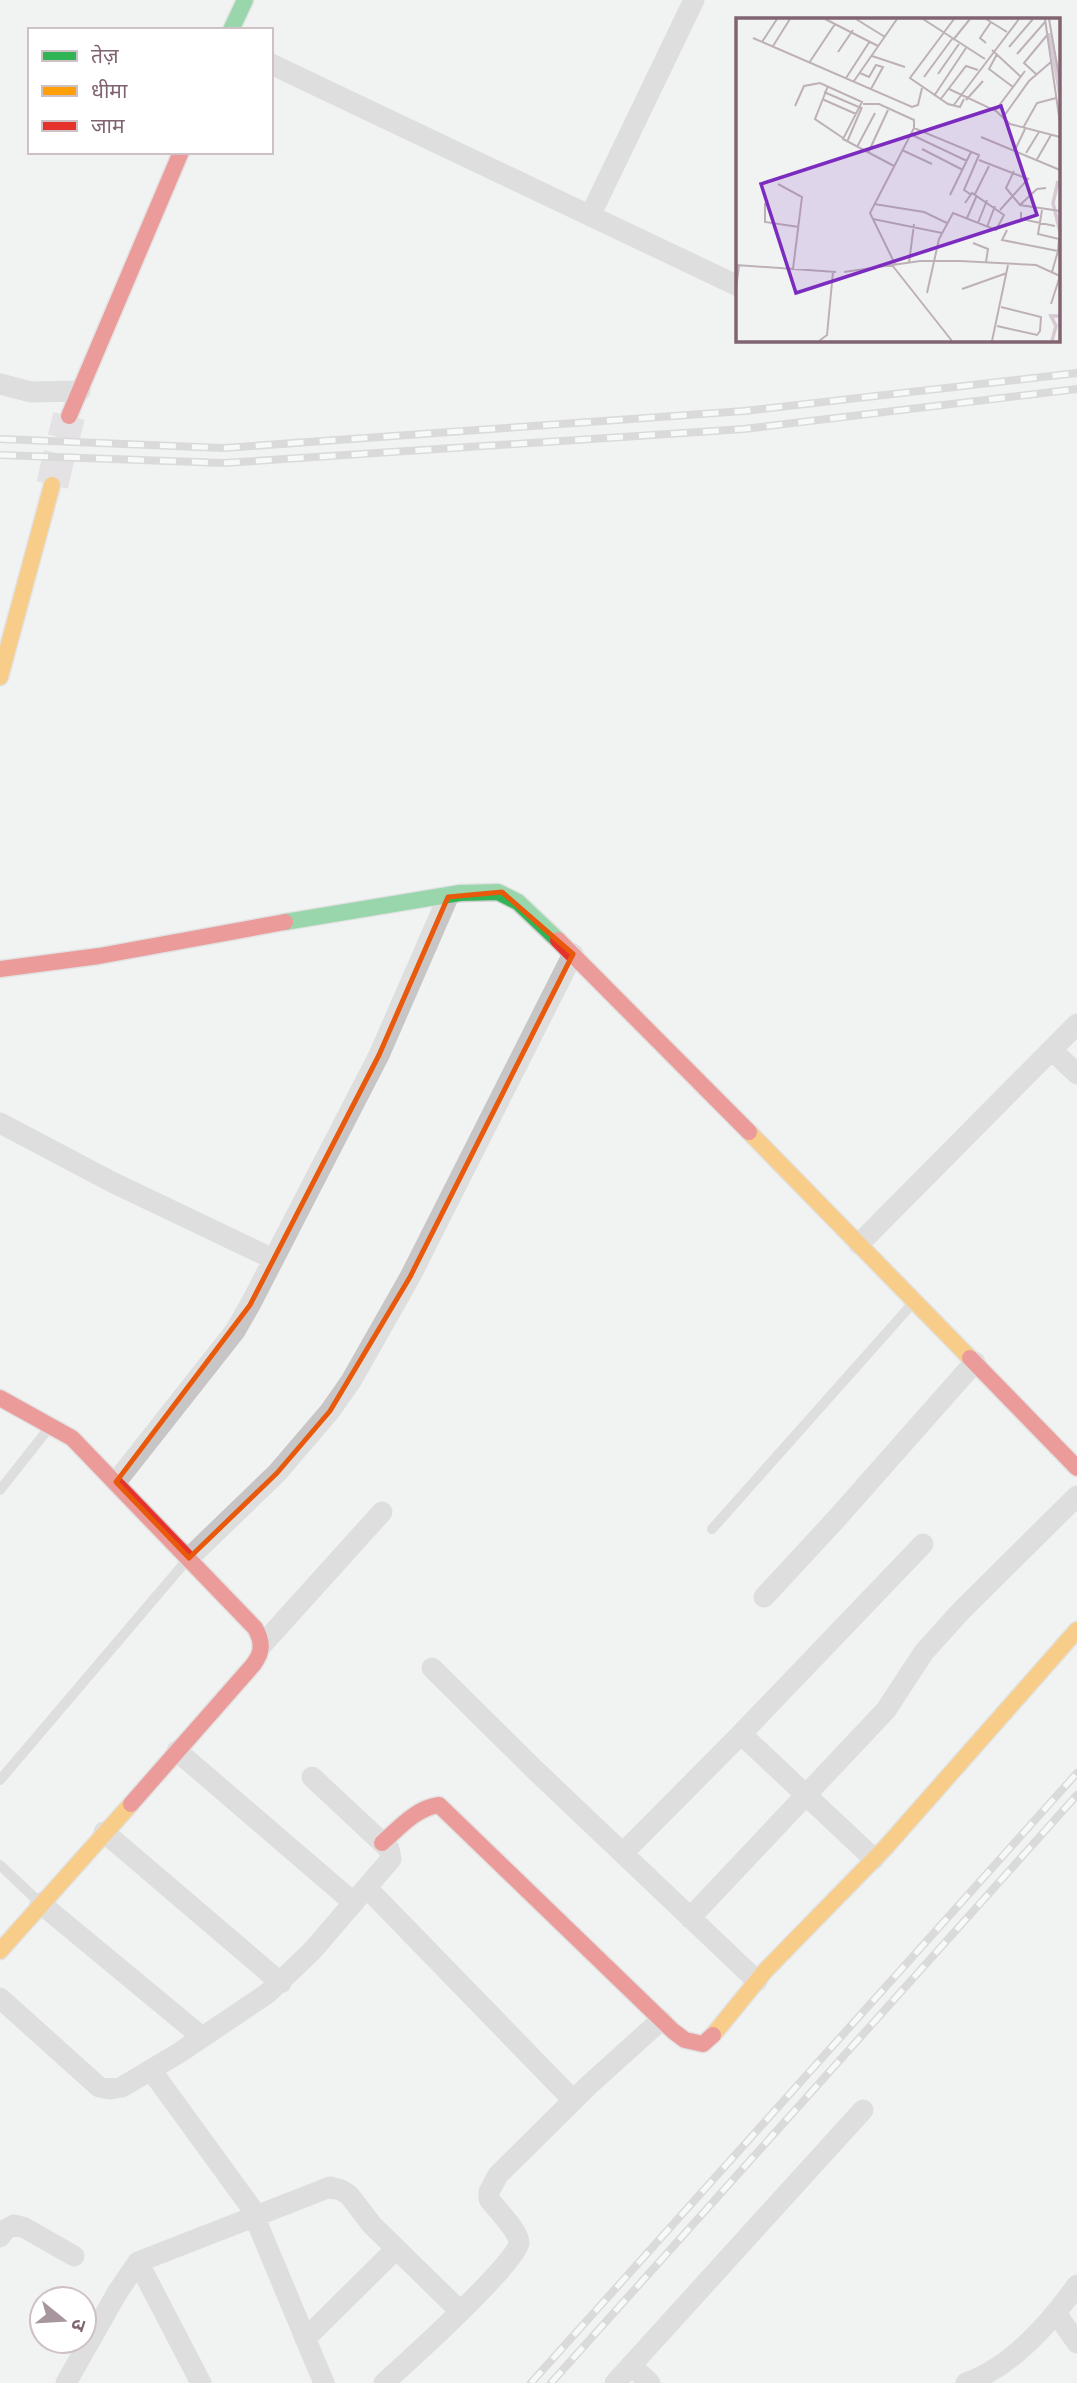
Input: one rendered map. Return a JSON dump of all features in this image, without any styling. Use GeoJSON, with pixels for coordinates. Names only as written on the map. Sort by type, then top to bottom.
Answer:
{"type":"FeatureCollection","features":[{"type":"Feature","properties":{"kind":"street"},"geometry":{"type":"LineString","coordinates":[[232,28],[245,0]]}},
{"type":"Feature","properties":{"kind":"street"},"geometry":{"type":"LineString","coordinates":[[590,216],[694,0]]}},
{"type":"Feature","properties":{"kind":"street"},"geometry":{"type":"LineString","coordinates":[[273,65],[736,286]]}},
{"type":"Feature","properties":{"kind":"street"},"geometry":{"type":"LineString","coordinates":[[69,416],[180,154]]}},
{"type":"Feature","properties":{"kind":"street"},"geometry":{"type":"LineString","coordinates":[[0,384],[32,392],[80,391]]}},
{"type":"Feature","properties":{"kind":"street"},"geometry":{"type":"LineString","coordinates":[[0,677],[52,485]]}},
{"type":"Feature","properties":{"kind":"street"},"geometry":{"type":"LineString","coordinates":[[0,969],[46,965],[235,930],[448,897],[502,892],[522,905],[573,954],[1077,1468]]}},
{"type":"Feature","properties":{"kind":"street"},"geometry":{"type":"LineString","coordinates":[[116,1482],[235,1331],[379,1055],[448,897]]}},
{"type":"Feature","properties":{"kind":"street"},"geometry":{"type":"LineString","coordinates":[[189,1558],[277,1473],[330,1411],[351,1381],[410,1278],[573,954]]}},
{"type":"Feature","properties":{"kind":"street"},"geometry":{"type":"LineString","coordinates":[[859,1244],[1077,1024]]}},
{"type":"Feature","properties":{"kind":"street"},"geometry":{"type":"LineString","coordinates":[[1052,1049],[1077,1074]]}},
{"type":"Feature","properties":{"kind":"street"},"geometry":{"type":"LineString","coordinates":[[0,1123],[112,1182],[273,1259]]}},
{"type":"Feature","properties":{"kind":"street"},"geometry":{"type":"LineString","coordinates":[[764,1597],[975,1362]]}},
{"type":"Feature","properties":{"kind":"street"},"geometry":{"type":"LineString","coordinates":[[0,1398],[72,1438],[255,1628],[262,1646]]}},
{"type":"Feature","properties":{"kind":"street"},"geometry":{"type":"LineString","coordinates":[[690,1917],[886,1710],[924,1652],[953,1620],[1077,1496]]}},
{"type":"Feature","properties":{"kind":"street"},"geometry":{"type":"LineString","coordinates":[[0,1951],[243,1677],[259,1657],[262,1646],[382,1512]]}},
{"type":"Feature","properties":{"kind":"street"},"geometry":{"type":"LineString","coordinates":[[623,1853],[923,1544]]}},
{"type":"Feature","properties":{"kind":"street"},"geometry":{"type":"LineString","coordinates":[[382,1843],[421,1810],[431,1805],[439,1805],[661,2020],[685,2040],[703,2044],[757,1981],[874,1859],[1077,1630]]}},
{"type":"Feature","properties":{"kind":"street"},"geometry":{"type":"LineString","coordinates":[[432,1668],[757,1981]]}},
{"type":"Feature","properties":{"kind":"street"},"geometry":{"type":"LineString","coordinates":[[741,1734],[874,1859]]}},
{"type":"Feature","properties":{"kind":"street"},"geometry":{"type":"LineString","coordinates":[[177,1751],[361,1896],[573,2100]]}},
{"type":"Feature","properties":{"kind":"street"},"geometry":{"type":"LineString","coordinates":[[0,1998],[99,2087],[110,2089],[122,2087],[151,2070],[281,1983],[361,1896],[391,1859],[389,1849],[312,1777]]}},
{"type":"Feature","properties":{"kind":"street"},"geometry":{"type":"LineString","coordinates":[[104,1832],[281,1983]]}},
{"type":"Feature","properties":{"kind":"street"},"geometry":{"type":"LineString","coordinates":[[40,1903],[202,2037]]}},
{"type":"Feature","properties":{"kind":"street"},"geometry":{"type":"LineString","coordinates":[[384,2383],[517,2253],[517,2235],[489,2199],[489,2192],[508,2165],[573,2100],[661,2020]]}},
{"type":"Feature","properties":{"kind":"street"},"geometry":{"type":"LineString","coordinates":[[151,2070],[243,2196],[255,2217],[324,2383]]}},
{"type":"Feature","properties":{"kind":"street"},"geometry":{"type":"LineString","coordinates":[[615,2383],[863,2110]]}},
{"type":"Feature","properties":{"kind":"street"},"geometry":{"type":"LineString","coordinates":[[66,2383],[117,2292],[138,2262],[330,2187],[349,2195],[372,2225],[460,2311]]}},
{"type":"Feature","properties":{"kind":"street"},"geometry":{"type":"LineString","coordinates":[[0,2237],[14,2225],[25,2228],[74,2256]]}},
{"type":"Feature","properties":{"kind":"street"},"geometry":{"type":"LineString","coordinates":[[305,2339],[396,2249]]}},
{"type":"Feature","properties":{"kind":"street"},"geometry":{"type":"LineString","coordinates":[[138,2262],[201,2383]]}},
{"type":"Feature","properties":{"kind":"street"},"geometry":{"type":"LineString","coordinates":[[975,2381],[999,2367],[1056,2314],[1077,2285]]}},
{"type":"Feature","properties":{"kind":"street"},"geometry":{"type":"LineString","coordinates":[[1056,2314],[1077,2343]]}},
{"type":"Feature","properties":{"kind":"street"},"geometry":{"type":"LineString","coordinates":[[631,2365],[650,2383]]}},
{"type":"Feature","properties":{"kind":"lane"},"geometry":{"type":"LineString","coordinates":[[712,1529],[915,1300]]}},
{"type":"Feature","properties":{"kind":"lane"},"geometry":{"type":"LineString","coordinates":[[0,1490],[51,1426]]}},
{"type":"Feature","properties":{"kind":"lane"},"geometry":{"type":"LineString","coordinates":[[0,1780],[189,1558]]}},
{"type":"Feature","properties":{"kind":"lane"},"geometry":{"type":"LineString","coordinates":[[0,1865],[40,1903]]}},
{"type":"Feature","properties":{"kind":"highlighted area"},"geometry":{"type":"Polygon","coordinates":[[[502,892],[573,954],[410,1277],[330,1411],[277,1473],[189,1558],[116,1482],[250,1305],[379,1055],[448,897],[502,892]]]}},
{"type":"Feature","properties":{"kind":"tunnel"},"geometry":{"type":"LineString","coordinates":[[52,485],[69,416]]}},
{"type":"Feature","properties":{"kind":"railway"},"geometry":{"type":"LineString","coordinates":[[0,439],[224,448],[744,411],[1077,373]]}},
{"type":"Feature","properties":{"kind":"railway"},"geometry":{"type":"LineString","coordinates":[[0,455],[224,463],[744,429],[1077,389]]}},
{"type":"Feature","properties":{"kind":"railway"},"geometry":{"type":"LineString","coordinates":[[531,2383],[1077,1773]]}},
{"type":"Feature","properties":{"kind":"railway"},"geometry":{"type":"LineString","coordinates":[[551,2383],[1077,1795]]}},
{"type":"Feature","properties":{"kind":"traffic: fast"},"geometry":{"type":"LineString","coordinates":[[232,28],[245,0]]}},
{"type":"Feature","properties":{"kind":"traffic: fast"},"geometry":{"type":"LineString","coordinates":[[285,922],[460,893],[498,892],[518,902],[558,940]]}},
{"type":"Feature","properties":{"kind":"traffic: slow"},"geometry":{"type":"LineString","coordinates":[[0,677],[52,485]]}},
{"type":"Feature","properties":{"kind":"traffic: slow"},"geometry":{"type":"LineString","coordinates":[[749,1132],[970,1358]]}},
{"type":"Feature","properties":{"kind":"traffic: slow"},"geometry":{"type":"LineString","coordinates":[[713,2035],[765,1971],[886,1847],[1077,1630]]}},
{"type":"Feature","properties":{"kind":"traffic: slow"},"geometry":{"type":"LineString","coordinates":[[0,1951],[131,1804]]}},
{"type":"Feature","properties":{"kind":"traffic: jam"},"geometry":{"type":"LineString","coordinates":[[69,416],[180,154]]}},
{"type":"Feature","properties":{"kind":"traffic: jam"},"geometry":{"type":"LineString","coordinates":[[0,969],[99,956],[285,922]]}},
{"type":"Feature","properties":{"kind":"traffic: jam"},"geometry":{"type":"LineString","coordinates":[[558,940],[749,1132]]}},
{"type":"Feature","properties":{"kind":"traffic: jam"},"geometry":{"type":"LineString","coordinates":[[970,1358],[1077,1468]]}},
{"type":"Feature","properties":{"kind":"traffic: jam"},"geometry":{"type":"LineString","coordinates":[[0,1398],[72,1438],[255,1628],[259,1638],[261,1647],[253,1665],[131,1804]]}},
{"type":"Feature","properties":{"kind":"traffic: jam"},"geometry":{"type":"LineString","coordinates":[[382,1843],[415,1814],[439,1805],[673,2031],[685,2040],[703,2044],[713,2035]]}}]}
